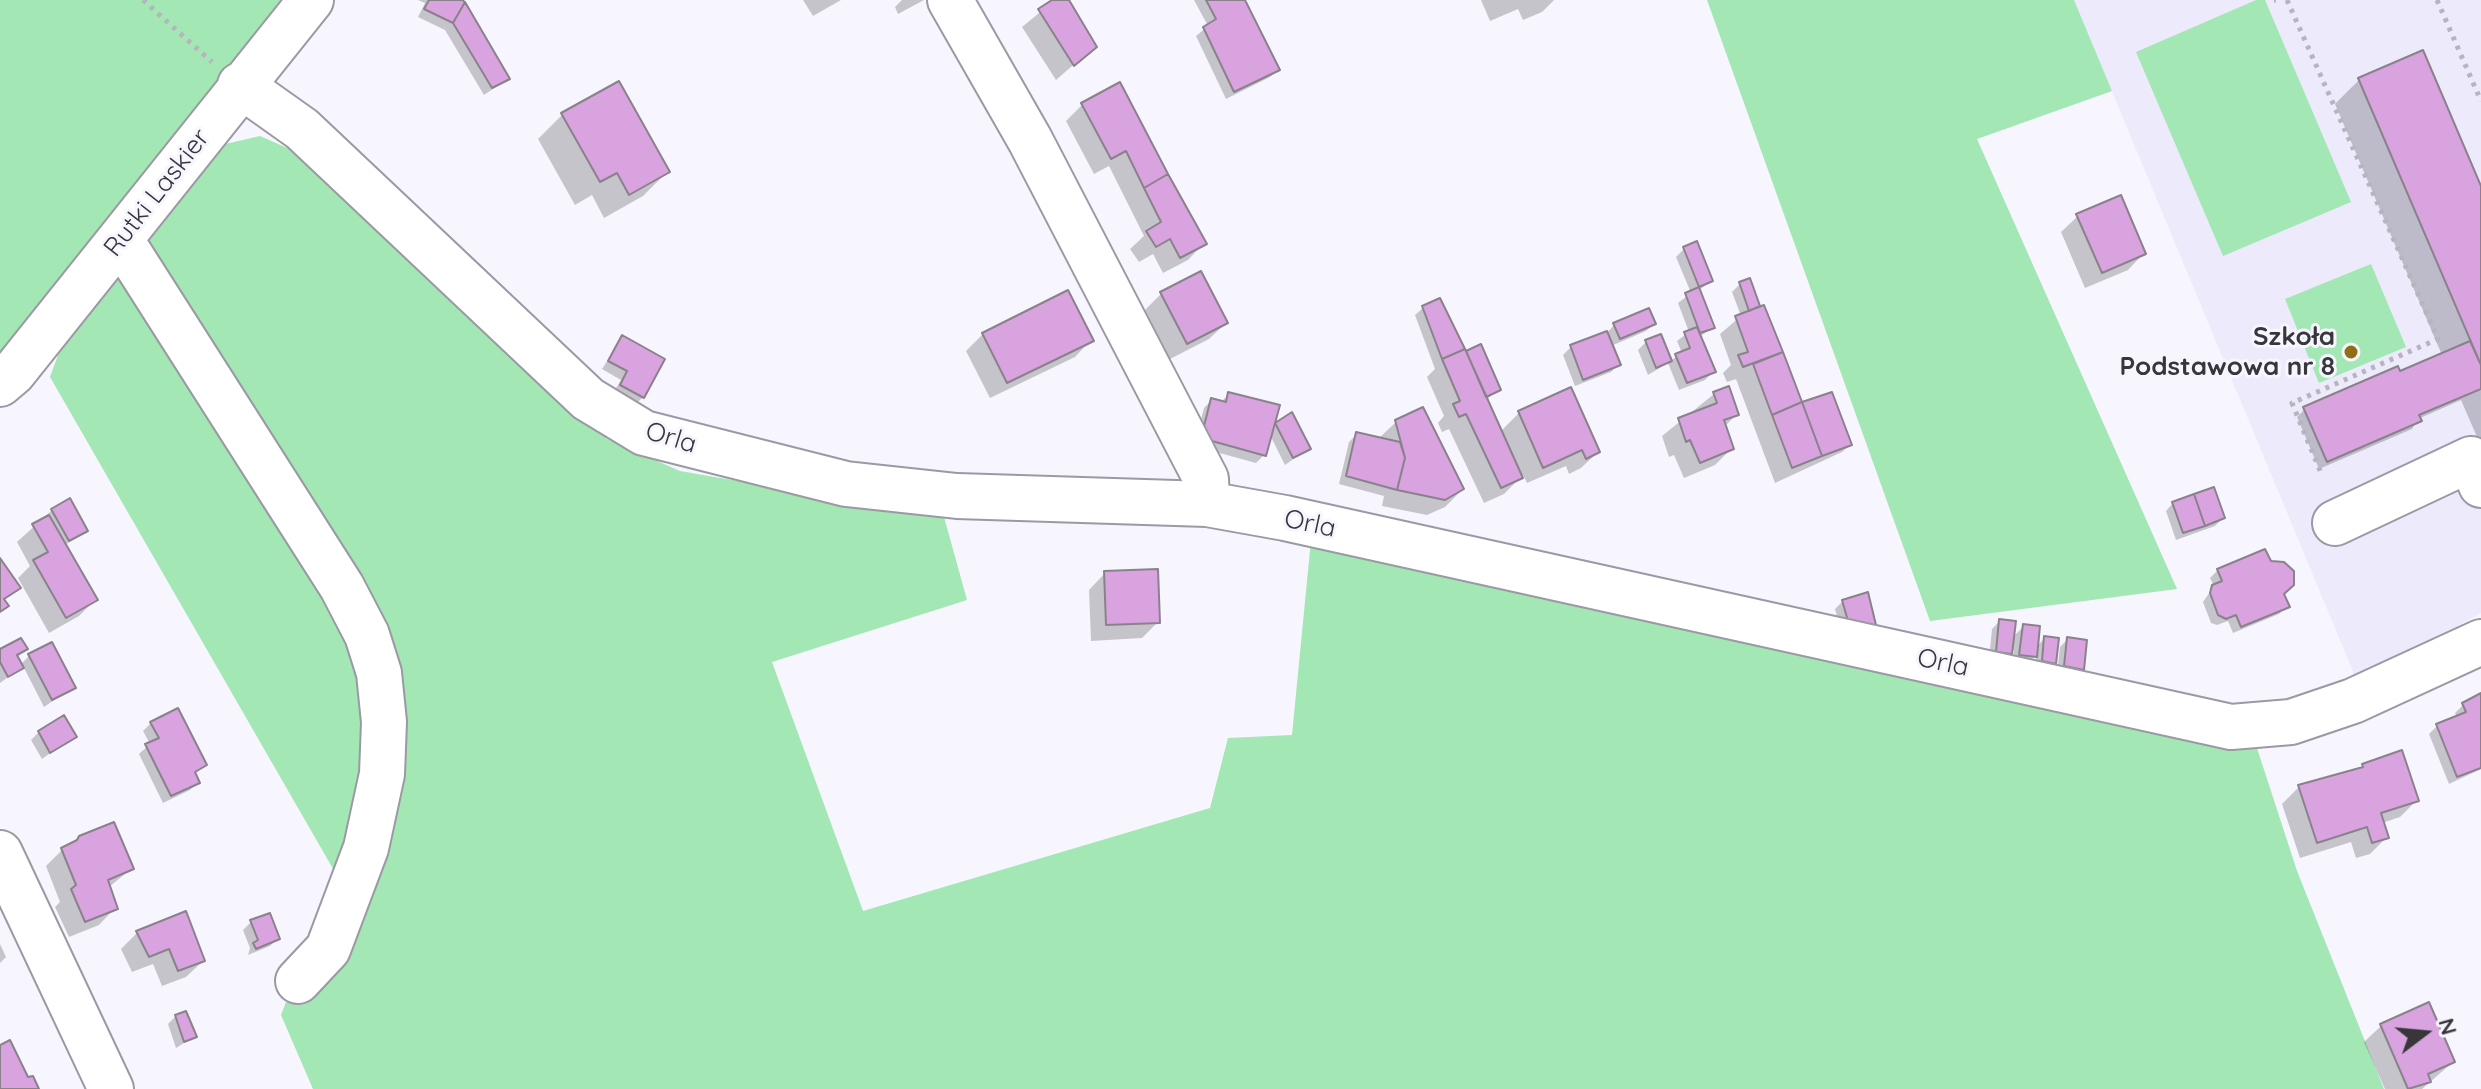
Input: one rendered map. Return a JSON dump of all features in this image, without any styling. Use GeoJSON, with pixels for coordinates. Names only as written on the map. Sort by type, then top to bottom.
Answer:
{"type":"FeatureCollection","features":[{"type":"Feature","properties":{"kind":"street","name":"Rutki Laskier"},"geometry":{"type":"LineString","coordinates":[[0,384],[13,373],[121,240],[240,85],[311,0]]}},
{"type":"Feature","properties":{"kind":"street"},"geometry":{"type":"LineString","coordinates":[[950,0],[1030,140],[1206,479],[1207,504]]}},
{"type":"Feature","properties":{"kind":"street","name":"Orla"},"geometry":{"type":"LineString","coordinates":[[240,85],[302,129],[588,399],[644,433],[846,484],[957,496],[1207,504],[1285,518],[2231,727],[2291,722],[2353,701],[2481,642]]}},
{"type":"Feature","properties":{"kind":"street"},"geometry":{"type":"LineString","coordinates":[[121,240],[342,587],[367,635],[379,673],[384,722],[382,774],[366,848],[328,949],[298,981]]}},
{"type":"Feature","properties":{"kind":"street"},"geometry":{"type":"LineString","coordinates":[[2335,523],[2471,459],[2481,485]]}},
{"type":"Feature","properties":{"kind":"street"},"geometry":{"type":"LineString","coordinates":[[0,853],[111,1089]]}},
{"type":"Feature","properties":{"kind":"path"},"geometry":{"type":"LineString","coordinates":[[143,0],[240,85]]}},
{"type":"Feature","properties":{"kind":"path"},"geometry":{"type":"LineString","coordinates":[[2287,0],[2438,339],[2292,403],[2321,473]]}},
{"type":"Feature","properties":{"kind":"path"},"geometry":{"type":"LineString","coordinates":[[2437,0],[2481,101]]}},
{"type":"Feature","properties":{"kind":"shaded area","name":"Szkoła Podstawowa nr 8"},"geometry":{"type":"Polygon","coordinates":[[[2074,0],[2481,0],[2481,613],[2357,681],[2074,0]]]}},
{"type":"Feature","properties":{"kind":"green space"},"geometry":{"type":"Polygon","coordinates":[[[0,0],[294,0],[0,357],[0,0]]]}},
{"type":"Feature","properties":{"kind":"green space"},"geometry":{"type":"Polygon","coordinates":[[[1707,0],[2074,0],[2112,91],[1977,139],[2177,589],[1930,621],[1707,0]]]}},
{"type":"Feature","properties":{"kind":"green space"},"geometry":{"type":"Polygon","coordinates":[[[2256,0],[2265,0],[2351,202],[2223,256],[2136,52],[2256,0]]]}},
{"type":"Feature","properties":{"kind":"green space"},"geometry":{"type":"Polygon","coordinates":[[[260,136],[303,155],[539,369],[607,439],[680,471],[944,517],[967,600],[772,662],[863,911],[1210,808],[1228,738],[1292,735],[1311,540],[2255,742],[2297,871],[2384,1089],[313,1089],[281,1015],[336,874],[50,377],[69,325],[217,146],[260,136]]]}},
{"type":"Feature","properties":{"kind":"green space"},"geometry":{"type":"Polygon","coordinates":[[[2371,264],[2406,347],[2319,383],[2285,299],[2371,264]]]}},
{"type":"Feature","properties":{"kind":"building"},"geometry":{"type":"Polygon","coordinates":[[[429,0],[465,2],[453,23],[424,9],[429,0]]]}},
{"type":"Feature","properties":{"kind":"building"},"geometry":{"type":"Polygon","coordinates":[[[1052,0],[1069,0],[1097,47],[1074,66],[1038,9],[1052,0]]]}},
{"type":"Feature","properties":{"kind":"building"},"geometry":{"type":"Polygon","coordinates":[[[1206,0],[1245,0],[1280,70],[1234,92],[1203,27],[1216,19],[1206,0]]]}},
{"type":"Feature","properties":{"kind":"building"},"geometry":{"type":"Polygon","coordinates":[[[465,2],[510,79],[492,88],[453,23],[465,2]]]}},
{"type":"Feature","properties":{"kind":"building"},"geometry":{"type":"Polygon","coordinates":[[[2423,50],[2481,186],[2481,365],[2358,78],[2423,50]]]}},
{"type":"Feature","properties":{"kind":"building"},"geometry":{"type":"Polygon","coordinates":[[[619,81],[670,172],[629,195],[617,173],[600,182],[561,113],[619,81]]]}},
{"type":"Feature","properties":{"kind":"building"},"geometry":{"type":"Polygon","coordinates":[[[1120,82],[1168,174],[1144,188],[1126,151],[1111,159],[1081,103],[1120,82]]]}},
{"type":"Feature","properties":{"kind":"building"},"geometry":{"type":"Polygon","coordinates":[[[1168,174],[1207,244],[1180,258],[1170,239],[1156,247],[1146,231],[1161,222],[1144,188],[1168,174]]]}},
{"type":"Feature","properties":{"kind":"building"},"geometry":{"type":"Polygon","coordinates":[[[2121,195],[2146,254],[2102,273],[2076,214],[2121,195]]]}},
{"type":"Feature","properties":{"kind":"building"},"geometry":{"type":"Polygon","coordinates":[[[1697,241],[1713,281],[1699,287],[1683,247],[1697,241]]]}},
{"type":"Feature","properties":{"kind":"building"},"geometry":{"type":"Polygon","coordinates":[[[1201,271],[1228,323],[1187,344],[1160,292],[1201,271]]]}},
{"type":"Feature","properties":{"kind":"building"},"geometry":{"type":"Polygon","coordinates":[[[1750,278],[1760,306],[1749,311],[1739,282],[1750,278]]]}},
{"type":"Feature","properties":{"kind":"building"},"geometry":{"type":"Polygon","coordinates":[[[1699,287],[1715,328],[1700,333],[1685,293],[1699,287]]]}},
{"type":"Feature","properties":{"kind":"building"},"geometry":{"type":"Polygon","coordinates":[[[1068,290],[1094,341],[1007,383],[982,333],[1068,290]]]}},
{"type":"Feature","properties":{"kind":"building"},"geometry":{"type":"Polygon","coordinates":[[[1440,298],[1465,349],[1442,359],[1422,306],[1440,298]]]}},
{"type":"Feature","properties":{"kind":"building"},"geometry":{"type":"Polygon","coordinates":[[[1764,305],[1783,352],[1743,367],[1738,355],[1748,352],[1735,316],[1764,305]]]}},
{"type":"Feature","properties":{"kind":"building"},"geometry":{"type":"Polygon","coordinates":[[[1649,308],[1656,324],[1620,339],[1613,323],[1649,308]]]}},
{"type":"Feature","properties":{"kind":"building"},"geometry":{"type":"Polygon","coordinates":[[[1697,327],[1716,372],[1687,383],[1675,354],[1690,348],[1684,332],[1697,327]]]}},
{"type":"Feature","properties":{"kind":"building"},"geometry":{"type":"Polygon","coordinates":[[[1607,331],[1621,365],[1583,380],[1570,345],[1607,331]]]}},
{"type":"Feature","properties":{"kind":"building"},"geometry":{"type":"Polygon","coordinates":[[[1661,334],[1672,361],[1656,368],[1645,340],[1661,334]]]}},
{"type":"Feature","properties":{"kind":"building"},"geometry":{"type":"Polygon","coordinates":[[[622,335],[665,359],[644,398],[620,385],[627,371],[608,361],[622,335]]]}},
{"type":"Feature","properties":{"kind":"building"},"geometry":{"type":"Polygon","coordinates":[[[2470,341],[2481,365],[2481,389],[2419,415],[2422,421],[2327,462],[2303,407],[2398,366],[2400,371],[2470,341]]]}},
{"type":"Feature","properties":{"kind":"building"},"geometry":{"type":"Polygon","coordinates":[[[1481,344],[1501,390],[1486,397],[1466,351],[1481,344]]]}},
{"type":"Feature","properties":{"kind":"building"},"geometry":{"type":"Polygon","coordinates":[[[1465,349],[1523,478],[1501,488],[1466,414],[1459,417],[1453,404],[1460,401],[1442,359],[1465,349]]]}},
{"type":"Feature","properties":{"kind":"building"},"geometry":{"type":"Polygon","coordinates":[[[1783,352],[1802,402],[1772,415],[1753,364],[1783,352]]]}},
{"type":"Feature","properties":{"kind":"building"},"geometry":{"type":"Polygon","coordinates":[[[1729,386],[1739,415],[1724,420],[1734,449],[1700,463],[1690,440],[1686,442],[1678,418],[1717,403],[1713,392],[1729,386]]]}},
{"type":"Feature","properties":{"kind":"building"},"geometry":{"type":"Polygon","coordinates":[[[1571,387],[1600,452],[1586,459],[1582,450],[1543,468],[1518,411],[1571,387]]]}},
{"type":"Feature","properties":{"kind":"building"},"geometry":{"type":"Polygon","coordinates":[[[1228,392],[1280,405],[1266,456],[1201,438],[1211,398],[1226,402],[1228,392]]]}},
{"type":"Feature","properties":{"kind":"building"},"geometry":{"type":"Polygon","coordinates":[[[1832,392],[1852,445],[1822,456],[1802,402],[1832,392]]]}},
{"type":"Feature","properties":{"kind":"building"},"geometry":{"type":"Polygon","coordinates":[[[1802,402],[1822,456],[1792,468],[1772,415],[1802,402]]]}},
{"type":"Feature","properties":{"kind":"building"},"geometry":{"type":"Polygon","coordinates":[[[1423,407],[1464,489],[1445,500],[1397,490],[1405,458],[1395,420],[1423,407]]]}},
{"type":"Feature","properties":{"kind":"building"},"geometry":{"type":"Polygon","coordinates":[[[1292,412],[1311,449],[1293,458],[1275,423],[1292,412]]]}},
{"type":"Feature","properties":{"kind":"building"},"geometry":{"type":"Polygon","coordinates":[[[1356,432],[1400,442],[1405,458],[1397,490],[1346,476],[1356,432]]]}},
{"type":"Feature","properties":{"kind":"building"},"geometry":{"type":"Polygon","coordinates":[[[2214,487],[2225,518],[2205,526],[2194,494],[2214,487]]]}},
{"type":"Feature","properties":{"kind":"building"},"geometry":{"type":"Polygon","coordinates":[[[2194,494],[2205,526],[2183,533],[2172,502],[2194,494]]]}},
{"type":"Feature","properties":{"kind":"building"},"geometry":{"type":"Polygon","coordinates":[[[70,498],[88,531],[69,541],[51,509],[70,498]]]}},
{"type":"Feature","properties":{"kind":"building"},"geometry":{"type":"Polygon","coordinates":[[[49,515],[98,600],[66,618],[33,560],[48,552],[32,524],[49,515]]]}},
{"type":"Feature","properties":{"kind":"building"},"geometry":{"type":"Polygon","coordinates":[[[2265,549],[2271,561],[2284,562],[2294,571],[2294,585],[2284,594],[2290,607],[2241,627],[2236,615],[2226,619],[2218,615],[2210,593],[2212,585],[2222,581],[2217,569],[2265,549]]]}},
{"type":"Feature","properties":{"kind":"building"},"geometry":{"type":"Polygon","coordinates":[[[0,558],[21,588],[4,599],[9,606],[0,612],[0,558]]]}},
{"type":"Feature","properties":{"kind":"building"},"geometry":{"type":"Polygon","coordinates":[[[1158,569],[1160,623],[1106,625],[1104,571],[1158,569]]]}},
{"type":"Feature","properties":{"kind":"building"},"geometry":{"type":"Polygon","coordinates":[[[1868,592],[1876,625],[1851,632],[1842,600],[1868,592]]]}},
{"type":"Feature","properties":{"kind":"building"},"geometry":{"type":"Polygon","coordinates":[[[1999,619],[2016,621],[2012,654],[1996,652],[1999,619]]]}},
{"type":"Feature","properties":{"kind":"building"},"geometry":{"type":"Polygon","coordinates":[[[2023,624],[2040,626],[2037,657],[2019,655],[2023,624]]]}},
{"type":"Feature","properties":{"kind":"building"},"geometry":{"type":"Polygon","coordinates":[[[2044,636],[2059,638],[2056,664],[2042,661],[2044,636]]]}},
{"type":"Feature","properties":{"kind":"building"},"geometry":{"type":"Polygon","coordinates":[[[2067,637],[2087,640],[2084,670],[2064,666],[2067,637]]]}},
{"type":"Feature","properties":{"kind":"building"},"geometry":{"type":"Polygon","coordinates":[[[21,638],[28,649],[17,655],[24,668],[8,677],[0,662],[0,649],[21,638]]]}},
{"type":"Feature","properties":{"kind":"building"},"geometry":{"type":"Polygon","coordinates":[[[52,642],[76,688],[52,700],[28,654],[52,642]]]}},
{"type":"Feature","properties":{"kind":"building"},"geometry":{"type":"Polygon","coordinates":[[[2481,693],[2481,768],[2457,777],[2436,724],[2466,712],[2462,703],[2481,693]]]}},
{"type":"Feature","properties":{"kind":"building"},"geometry":{"type":"Polygon","coordinates":[[[178,708],[207,765],[195,772],[200,783],[171,796],[145,744],[159,738],[150,722],[178,708]]]}},
{"type":"Feature","properties":{"kind":"building"},"geometry":{"type":"Polygon","coordinates":[[[64,715],[77,737],[50,753],[38,731],[64,715]]]}},
{"type":"Feature","properties":{"kind":"building"},"geometry":{"type":"Polygon","coordinates":[[[2402,750],[2419,801],[2381,813],[2389,838],[2372,843],[2367,827],[2317,843],[2298,785],[2363,767],[2362,764],[2402,750]]]}},
{"type":"Feature","properties":{"kind":"building"},"geometry":{"type":"Polygon","coordinates":[[[114,822],[134,869],[108,880],[118,909],[85,922],[71,889],[76,885],[61,848],[79,836],[114,822]]]}},
{"type":"Feature","properties":{"kind":"building"},"geometry":{"type":"Polygon","coordinates":[[[186,911],[205,961],[178,971],[169,949],[149,957],[136,931],[186,911]]]}},
{"type":"Feature","properties":{"kind":"building"},"geometry":{"type":"Polygon","coordinates":[[[270,913],[280,939],[256,949],[253,943],[258,940],[250,920],[270,913]]]}},
{"type":"Feature","properties":{"kind":"building"},"geometry":{"type":"Polygon","coordinates":[[[2429,1002],[2455,1062],[2428,1074],[2431,1082],[2408,1089],[2380,1024],[2429,1002]]]}},
{"type":"Feature","properties":{"kind":"building"},"geometry":{"type":"Polygon","coordinates":[[[186,1011],[197,1037],[184,1042],[175,1015],[186,1011]]]}},
{"type":"Feature","properties":{"kind":"building"},"geometry":{"type":"Polygon","coordinates":[[[10,1040],[28,1077],[33,1076],[39,1089],[0,1089],[0,1045],[10,1040]]]}},
{"type":"Feature","properties":{"kind":"place","name":"Szkoła Podstawowa nr 8"},"geometry":{"type":"Point","coordinates":[2351,352]}}]}
